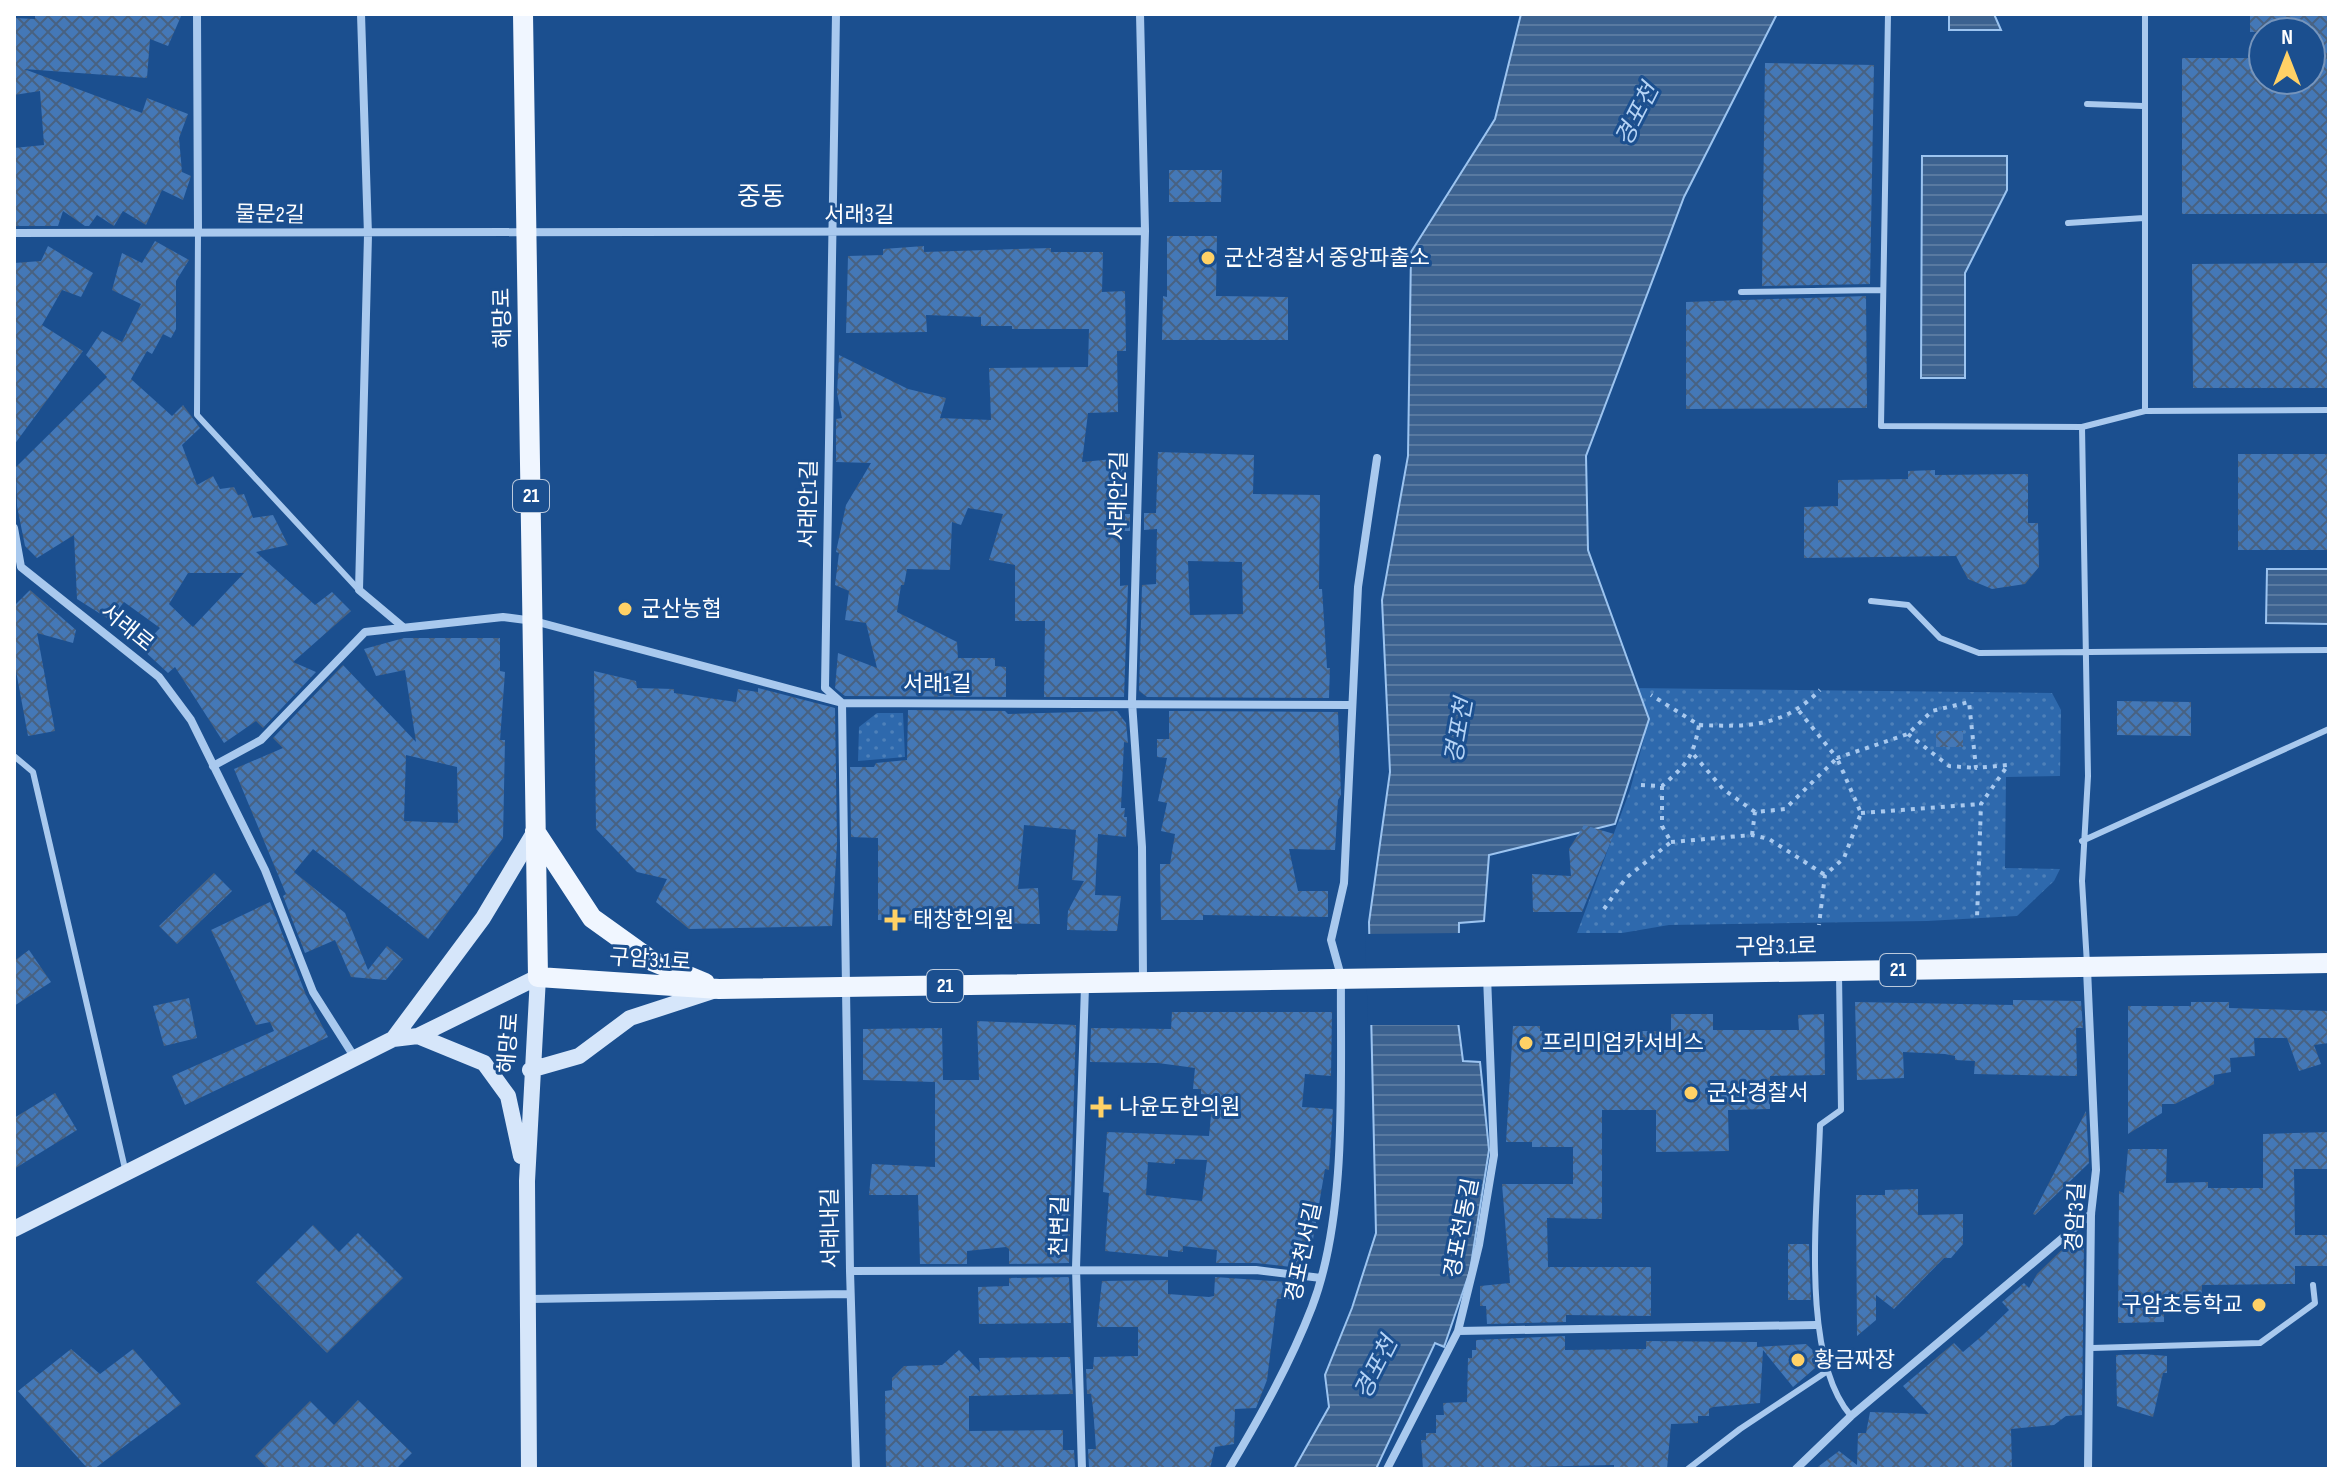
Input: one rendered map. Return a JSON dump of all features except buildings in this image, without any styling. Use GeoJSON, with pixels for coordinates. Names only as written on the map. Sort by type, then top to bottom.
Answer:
{"type":"FeatureCollection","features":[{"type":"Feature","properties":{"kind":"main road","name":"해망로"},"geometry":{"type":"LineString","coordinates":[[523,14],[538,977]]}},
{"type":"Feature","properties":{"kind":"main road"},"geometry":{"type":"LineString","coordinates":[[535,831],[592,918],[652,961],[719,989]]}},
{"type":"Feature","properties":{"kind":"main road","name":"구암3.1로"},"geometry":{"type":"LineString","coordinates":[[538,977],[719,989],[1085,985],[1143,979],[2329,963]]}},
{"type":"Feature","properties":{"kind":"street"},"geometry":{"type":"LineString","coordinates":[[197,14],[198,232]]}},
{"type":"Feature","properties":{"kind":"street"},"geometry":{"type":"LineString","coordinates":[[361,14],[368,235],[359,590],[403,627]]}},
{"type":"Feature","properties":{"kind":"street","name":"서래안1길"},"geometry":{"type":"LineString","coordinates":[[836,14],[825,688],[842,703],[847,987]]}},
{"type":"Feature","properties":{"kind":"street","name":"서래안2길"},"geometry":{"type":"LineString","coordinates":[[1140,14],[1145,231],[1132,702],[1142,847],[1143,979]]}},
{"type":"Feature","properties":{"kind":"street","name":"서래3길"},"geometry":{"type":"LineString","coordinates":[[525,234],[1145,231]]}},
{"type":"Feature","properties":{"kind":"street","name":"물문2길"},"geometry":{"type":"LineString","coordinates":[[14,233],[525,234]]}},
{"type":"Feature","properties":{"kind":"street"},"geometry":{"type":"LineString","coordinates":[[1346,976],[1331,940],[1344,883],[1358,587],[1377,458]]}},
{"type":"Feature","properties":{"kind":"street","name":"서래로"},"geometry":{"type":"LineString","coordinates":[[14,528],[21,567],[159,677],[191,720],[265,870],[313,992],[355,1058]]}},
{"type":"Feature","properties":{"kind":"street"},"geometry":{"type":"LineString","coordinates":[[213,766],[261,740],[365,632],[503,617],[534,621]]}},
{"type":"Feature","properties":{"kind":"street","name":"서래1길"},"geometry":{"type":"LineString","coordinates":[[534,621],[842,703],[1351,705]]}},
{"type":"Feature","properties":{"kind":"street"},"geometry":{"type":"LineString","coordinates":[[393,1039],[483,918],[535,831]]}},
{"type":"Feature","properties":{"kind":"street","name":"경암3길"},"geometry":{"type":"LineString","coordinates":[[2087,968],[2096,1170],[2091,1214],[2092,1348],[2088,1469]]}},
{"type":"Feature","properties":{"kind":"street","name":"경포천동길"},"geometry":{"type":"LineString","coordinates":[[1387,1469],[1458,1331],[1479,1245],[1494,1155],[1487,975]]}},
{"type":"Feature","properties":{"kind":"street","name":"경포천서길"},"geometry":{"type":"LineString","coordinates":[[1229,1469],[1271,1399],[1313,1306],[1321,1278],[1334,1216],[1346,976]]}},
{"type":"Feature","properties":{"kind":"street","name":"구암3.1로"},"geometry":{"type":"LineString","coordinates":[[14,1229],[393,1039],[418,1036],[538,977]]}},
{"type":"Feature","properties":{"kind":"street","name":"해망로"},"geometry":{"type":"LineString","coordinates":[[529,1469],[527,1181],[530,1070],[538,977]]}},
{"type":"Feature","properties":{"kind":"street","name":"천변길"},"geometry":{"type":"LineString","coordinates":[[1082,1469],[1076,1268],[1085,985]]}},
{"type":"Feature","properties":{"kind":"street","name":"서래내길"},"geometry":{"type":"LineString","coordinates":[[847,987],[850,1294],[856,1469]]}},
{"type":"Feature","properties":{"kind":"street"},"geometry":{"type":"LineString","coordinates":[[530,1070],[579,1056],[630,1018],[719,989]]}},
{"type":"Feature","properties":{"kind":"street"},"geometry":{"type":"LineString","coordinates":[[418,1036],[484,1063],[508,1096],[527,1181]]}},
{"type":"Feature","properties":{"kind":"street"},"geometry":{"type":"LineString","coordinates":[[1796,1469],[1851,1416],[2091,1214]]}},
{"type":"Feature","properties":{"kind":"street"},"geometry":{"type":"LineString","coordinates":[[850,1271],[1076,1268],[1256,1270],[1321,1278]]}},
{"type":"Feature","properties":{"kind":"street"},"geometry":{"type":"LineString","coordinates":[[529,1299],[850,1294]]}},
{"type":"Feature","properties":{"kind":"street"},"geometry":{"type":"LineString","coordinates":[[1458,1331],[1816,1325]]}},
{"type":"Feature","properties":{"kind":"lane"},"geometry":{"type":"LineString","coordinates":[[1888,14],[1881,426],[2082,427],[2145,411],[2329,410]]}},
{"type":"Feature","properties":{"kind":"lane"},"geometry":{"type":"LineString","coordinates":[[2145,14],[2145,411]]}},
{"type":"Feature","properties":{"kind":"lane"},"geometry":{"type":"LineString","coordinates":[[2087,104],[2143,106]]}},
{"type":"Feature","properties":{"kind":"lane"},"geometry":{"type":"LineString","coordinates":[[2068,223],[2144,218]]}},
{"type":"Feature","properties":{"kind":"lane"},"geometry":{"type":"LineString","coordinates":[[198,232],[197,415],[359,590]]}},
{"type":"Feature","properties":{"kind":"lane"},"geometry":{"type":"LineString","coordinates":[[1741,292],[1882,290]]}},
{"type":"Feature","properties":{"kind":"lane"},"geometry":{"type":"LineString","coordinates":[[2082,427],[2088,776],[2082,841],[2087,968]]}},
{"type":"Feature","properties":{"kind":"lane"},"geometry":{"type":"LineString","coordinates":[[1871,601],[1908,605],[1940,638],[1979,653],[2329,650]]}},
{"type":"Feature","properties":{"kind":"lane"},"geometry":{"type":"LineString","coordinates":[[2082,841],[2329,729]]}},
{"type":"Feature","properties":{"kind":"lane"},"geometry":{"type":"LineString","coordinates":[[14,756],[33,772],[127,1175]]}},
{"type":"Feature","properties":{"kind":"lane"},"geometry":{"type":"LineString","coordinates":[[1839,970],[1841,1110],[1820,1125],[1816,1325],[1826,1372],[1851,1416]]}},
{"type":"Feature","properties":{"kind":"lane"},"geometry":{"type":"LineString","coordinates":[[2092,1348],[2260,1343],[2315,1303],[2313,1285]]}},
{"type":"Feature","properties":{"kind":"lane"},"geometry":{"type":"LineString","coordinates":[[1688,1469],[1740,1429],[1826,1372]]}},
{"type":"Feature","properties":{"kind":"path"},"geometry":{"type":"LineString","coordinates":[[1651,695],[1699,725],[1753,725],[1799,711],[1820,690]]}},
{"type":"Feature","properties":{"kind":"path"},"geometry":{"type":"LineString","coordinates":[[1694,755],[1723,789],[1755,812],[1785,809],[1837,758],[1908,734],[1932,711],[1969,702],[1976,768]]}},
{"type":"Feature","properties":{"kind":"path"},"geometry":{"type":"LineString","coordinates":[[1799,711],[1837,758],[1861,813],[1844,858],[1825,875],[1819,925]]}},
{"type":"Feature","properties":{"kind":"path"},"geometry":{"type":"LineString","coordinates":[[1671,842],[1662,826],[1662,786],[1694,755],[1699,725]]}},
{"type":"Feature","properties":{"kind":"path"},"geometry":{"type":"LineString","coordinates":[[1908,734],[1949,766],[1976,768],[2008,765],[1981,804],[1977,918]]}},
{"type":"Feature","properties":{"kind":"path"},"geometry":{"type":"LineString","coordinates":[[1641,785],[1662,786]]}},
{"type":"Feature","properties":{"kind":"path"},"geometry":{"type":"LineString","coordinates":[[1861,813],[1981,804]]}},
{"type":"Feature","properties":{"kind":"path"},"geometry":{"type":"LineString","coordinates":[[1752,835],[1755,812]]}},
{"type":"Feature","properties":{"kind":"path"},"geometry":{"type":"LineString","coordinates":[[1604,909],[1626,878],[1671,842],[1752,835],[1769,839],[1825,875]]}},
{"type":"Feature","properties":{"kind":"shaded area"},"geometry":{"type":"Polygon","coordinates":[[[1630,688],[2052,693],[2061,710],[2060,776],[2006,777],[2005,868],[2060,869],[2054,881],[2017,916],[1927,921],[1669,925],[1622,933],[1577,933],[1630,790],[1645,735],[1630,688]]]}},
{"type":"Feature","properties":{"kind":"shaded area"},"geometry":{"type":"Polygon","coordinates":[[[877,713],[903,713],[905,757],[858,761],[859,727],[877,713]]]}},
{"type":"Feature","properties":{"kind":"water","name":"경포천"},"geometry":{"type":"Polygon","coordinates":[[[1521,14],[1777,14],[1684,197],[1586,456],[1588,550],[1649,719],[1615,824],[1489,855],[1484,921],[1459,923],[1458,1022],[1463,1061],[1480,1062],[1489,1150],[1470,1271],[1444,1347],[1435,1343],[1376,1469],[1294,1469],[1329,1407],[1325,1375],[1352,1308],[1376,1233],[1369,922],[1390,772],[1382,600],[1408,456],[1411,252],[1495,119],[1521,14]]]}},
{"type":"Feature","properties":{"kind":"water"},"geometry":{"type":"Polygon","coordinates":[[[1949,14],[1994,14],[2001,30],[1949,30],[1949,14]]]}},
{"type":"Feature","properties":{"kind":"water"},"geometry":{"type":"Polygon","coordinates":[[[1922,156],[2007,156],[2007,190],[1965,273],[1965,378],[1921,378],[1922,156]]]}},
{"type":"Feature","properties":{"kind":"water"},"geometry":{"type":"Polygon","coordinates":[[[2267,569],[2329,569],[2329,624],[2266,623],[2267,569]]]}},
{"type":"Feature","properties":{"kind":"pier"},"geometry":{"type":"Polygon","coordinates":[[[1462,933],[1462,1025],[1368,1025],[1365,934],[1462,933]]]}},
{"type":"Feature","properties":{"kind":"place","name":"군산경찰서 중앙파출소"},"geometry":{"type":"Point","coordinates":[1208,258]}},
{"type":"Feature","properties":{"kind":"place","name":"군산농협"},"geometry":{"type":"Point","coordinates":[625,609]}},
{"type":"Feature","properties":{"kind":"place","name":"태창한의원"},"geometry":{"type":"Point","coordinates":[895,920]}},
{"type":"Feature","properties":{"kind":"place","name":"프리미엄카서비스"},"geometry":{"type":"Point","coordinates":[1526,1043]}},
{"type":"Feature","properties":{"kind":"place","name":"군산경찰서"},"geometry":{"type":"Point","coordinates":[1691,1093]}},
{"type":"Feature","properties":{"kind":"place","name":"나윤도한의원"},"geometry":{"type":"Point","coordinates":[1101,1107]}},
{"type":"Feature","properties":{"kind":"place","name":"구암초등학교"},"geometry":{"type":"Point","coordinates":[2259,1305]}},
{"type":"Feature","properties":{"kind":"place","name":"황금짜장"},"geometry":{"type":"Point","coordinates":[1798,1360]}},
{"type":"Feature","properties":{"kind":"district","name":"중동"},"geometry":{"type":"Point","coordinates":[761,197]}}]}
